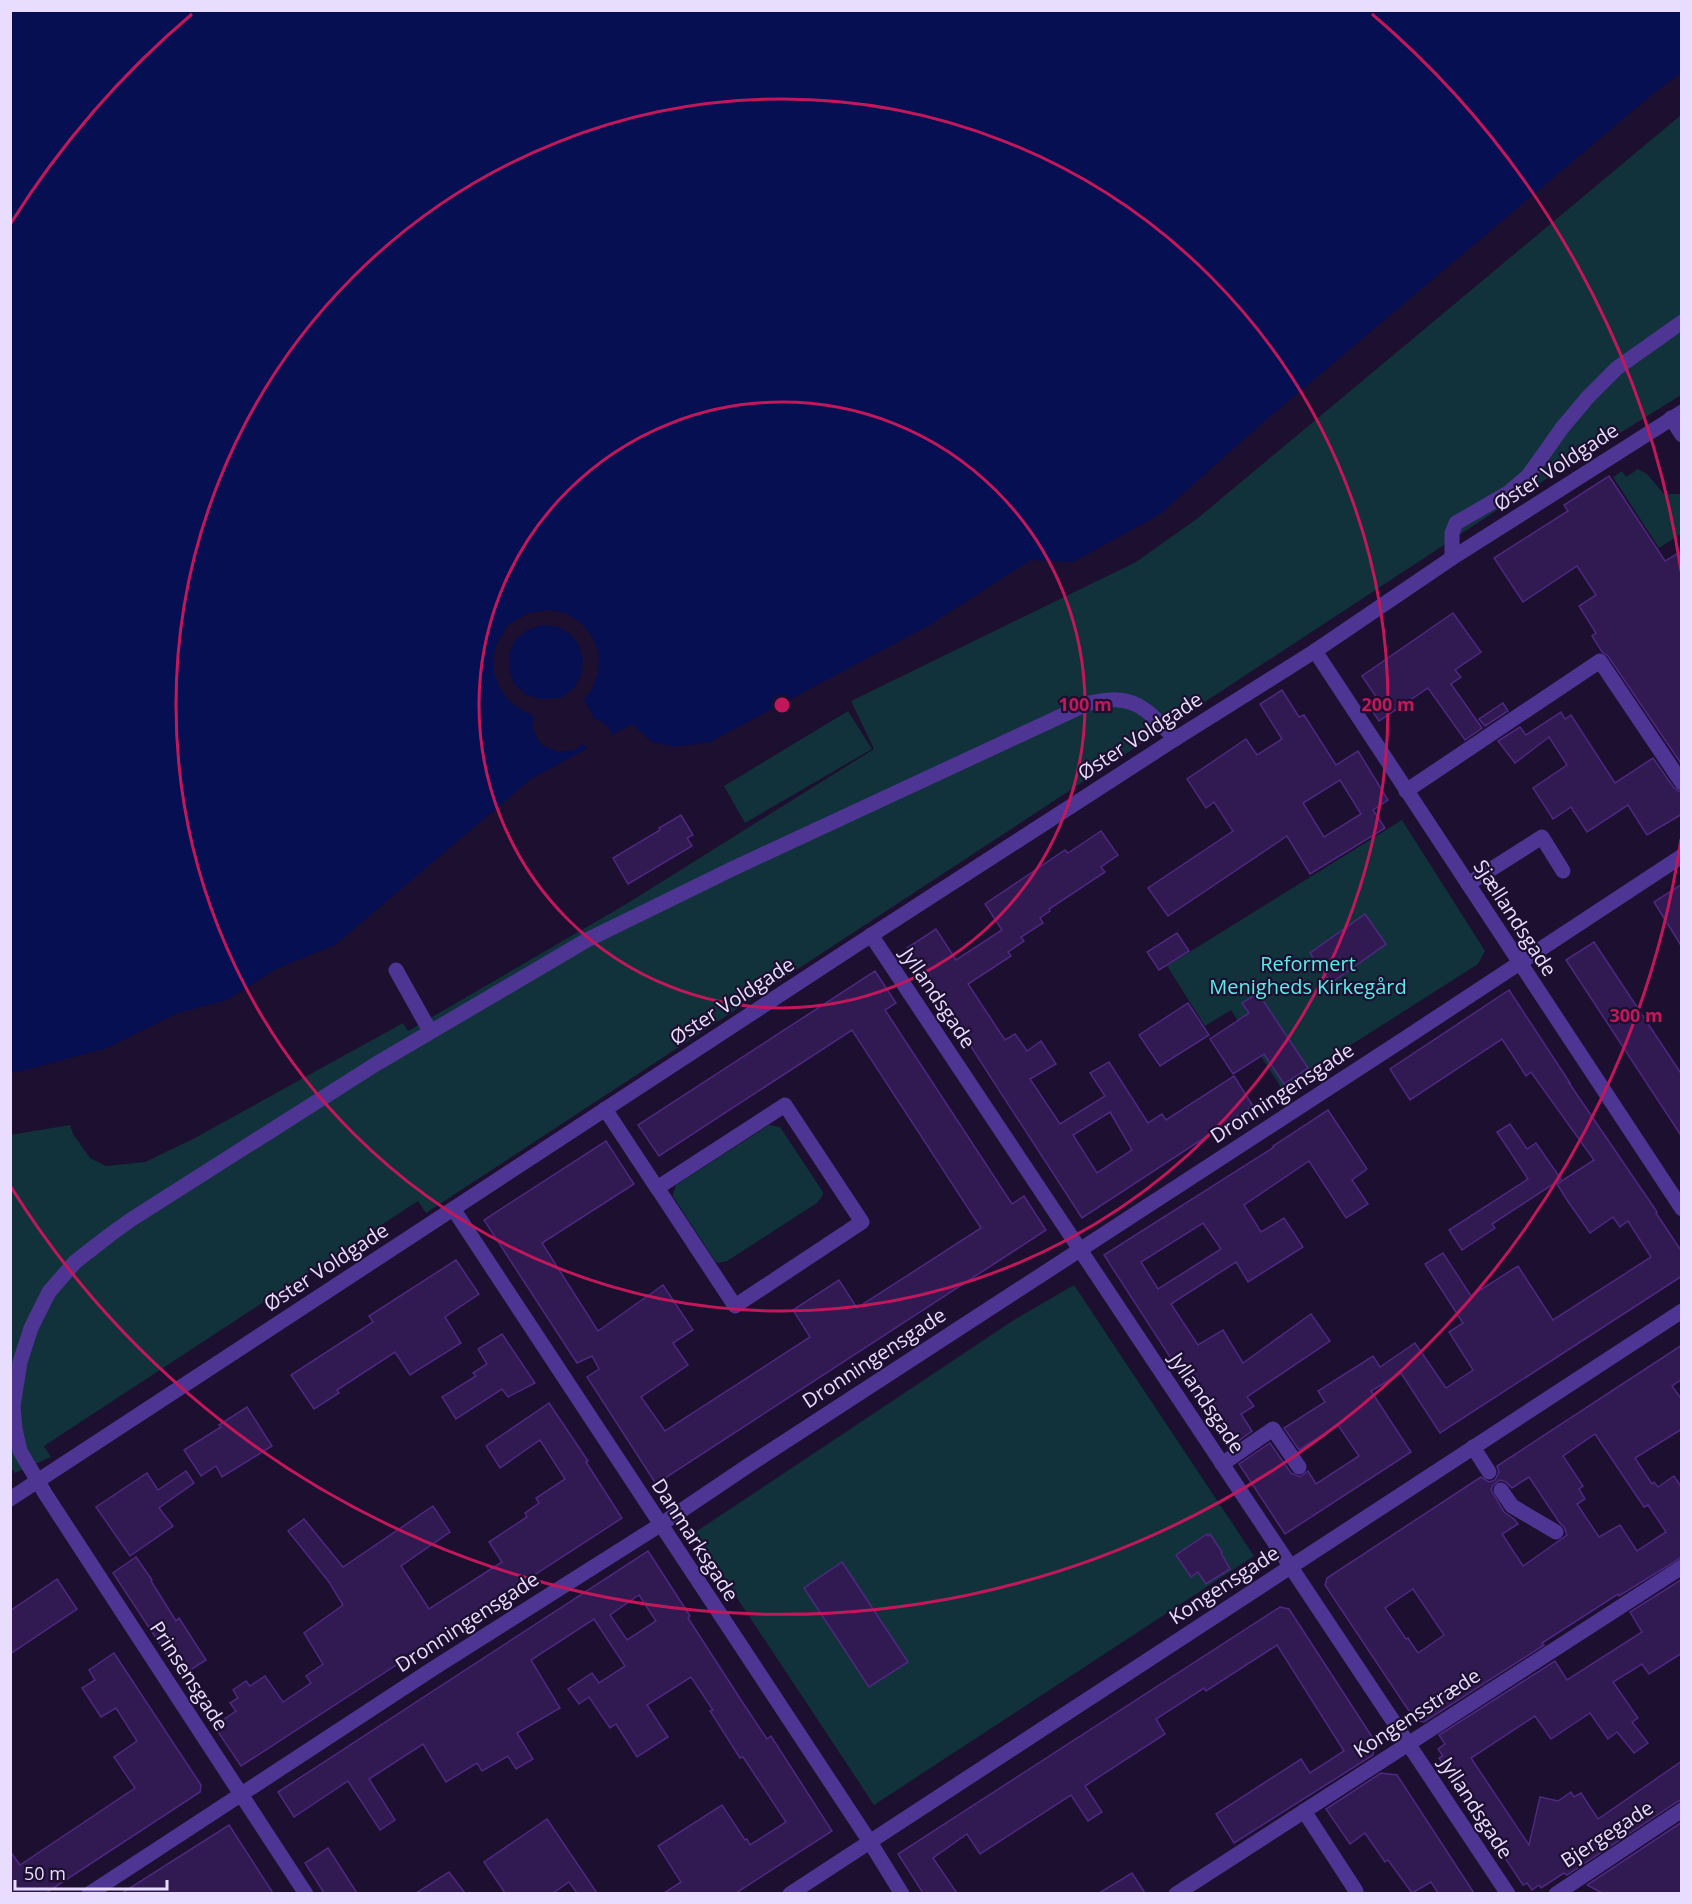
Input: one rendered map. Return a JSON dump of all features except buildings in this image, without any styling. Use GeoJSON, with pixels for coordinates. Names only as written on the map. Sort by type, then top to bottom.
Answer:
{"type":"FeatureCollection","features":[{"type":"Feature","properties":{"kind":"street","name":"Øster Voldgade"},"geometry":{"type":"LineString","coordinates":[[1452,558],[1452,533],[1456,523],[1508,493],[1528,476],[1562,428],[1617,368],[1682,322]]}},
{"type":"Feature","properties":{"kind":"street","name":"Øster Voldgade"},"geometry":{"type":"LineString","coordinates":[[10,1499],[871,935],[1314,651],[1452,558],[1676,415]]}},
{"type":"Feature","properties":{"kind":"street"},"geometry":{"type":"LineString","coordinates":[[1676,415],[1682,435]]}},
{"type":"Feature","properties":{"kind":"street","name":"Sjællandsgade"},"geometry":{"type":"LineString","coordinates":[[1314,651],[1682,1209]]}},
{"type":"Feature","properties":{"kind":"street"},"geometry":{"type":"LineString","coordinates":[[1406,791],[1600,661],[1682,783]]}},
{"type":"Feature","properties":{"kind":"street"},"geometry":{"type":"LineString","coordinates":[[37,1481],[21,1451],[15,1429],[13,1406],[20,1362],[31,1328],[49,1292],[75,1262],[132,1219],[430,1031],[587,940],[734,868],[1089,704],[1117,700],[1136,704],[1155,718],[1175,739]]}},
{"type":"Feature","properties":{"kind":"street"},"geometry":{"type":"LineString","coordinates":[[1468,884],[1542,837],[1563,871]]}},
{"type":"Feature","properties":{"kind":"street","name":"Dronningensgade"},"geometry":{"type":"LineString","coordinates":[[89,1893],[434,1668],[660,1525],[1682,856]]}},
{"type":"Feature","properties":{"kind":"street","name":"Jyllandsgade"},"geometry":{"type":"LineString","coordinates":[[871,935],[1508,1893]]}},
{"type":"Feature","properties":{"kind":"street"},"geometry":{"type":"LineString","coordinates":[[396,970],[430,1031]]}},
{"type":"Feature","properties":{"kind":"street"},"geometry":{"type":"LineString","coordinates":[[605,1109],[657,1188],[735,1306],[862,1222],[785,1105],[657,1188]]}},
{"type":"Feature","properties":{"kind":"street","name":"Danmarksgade"},"geometry":{"type":"LineString","coordinates":[[453,1210],[902,1893]]}},
{"type":"Feature","properties":{"kind":"street","name":"Kongensgade"},"geometry":{"type":"LineString","coordinates":[[790,1893],[1682,1311]]}},
{"type":"Feature","properties":{"kind":"street"},"geometry":{"type":"LineString","coordinates":[[1222,1464],[1273,1429],[1299,1467]]}},
{"type":"Feature","properties":{"kind":"street"},"geometry":{"type":"LineString","coordinates":[[1473,1448],[1489,1472]]}},
{"type":"Feature","properties":{"kind":"street","name":"Prinsensgade"},"geometry":{"type":"LineString","coordinates":[[37,1481],[306,1893]]}},
{"type":"Feature","properties":{"kind":"street"},"geometry":{"type":"LineString","coordinates":[[1501,1490],[1512,1506],[1556,1532]]}},
{"type":"Feature","properties":{"kind":"street","name":"Kongensstræde"},"geometry":{"type":"LineString","coordinates":[[1176,1893],[1682,1567]]}},
{"type":"Feature","properties":{"kind":"street","name":"Bjergegade"},"geometry":{"type":"LineString","coordinates":[[1556,1893],[1682,1810]]}},
{"type":"Feature","properties":{"kind":"street"},"geometry":{"type":"LineString","coordinates":[[1304,1811],[1356,1891]]}},
{"type":"Feature","properties":{"kind":"green space"},"geometry":{"type":"Polygon","coordinates":[[[1681,115],[1681,395],[1508,503],[426,1213],[418,1201],[44,1446],[51,1457],[15,1473],[10,1466],[10,1135],[70,1125],[73,1134],[90,1158],[106,1166],[145,1162],[193,1139],[403,1023],[408,1031],[628,903],[874,749],[851,701],[1136,562],[1198,518],[1681,115]]]}},
{"type":"Feature","properties":{"kind":"green space"},"geometry":{"type":"Polygon","coordinates":[[[1638,469],[1647,474],[1664,494],[1681,494],[1681,534],[1659,548],[1613,477],[1622,471],[1626,477],[1638,469]]]}},
{"type":"Feature","properties":{"kind":"green space"},"geometry":{"type":"Polygon","coordinates":[[[848,711],[872,749],[745,823],[724,786],[848,711]]]}},
{"type":"Feature","properties":{"kind":"green space","name":"Reformert Menigheds Kirkegård"},"geometry":{"type":"Polygon","coordinates":[[[1402,820],[1485,951],[1478,964],[1282,1089],[1231,1010],[1205,1026],[1167,966],[1402,820]]]}},
{"type":"Feature","properties":{"kind":"green space"},"geometry":{"type":"Polygon","coordinates":[[[769,1125],[780,1127],[823,1195],[817,1203],[727,1261],[718,1263],[674,1198],[676,1185],[769,1125]]]}},
{"type":"Feature","properties":{"kind":"green space"},"geometry":{"type":"Polygon","coordinates":[[[1074,1285],[1254,1556],[874,1805],[694,1533],[1014,1320],[1074,1285]]]}},
{"type":"Feature","properties":{"kind":"shaded area"},"geometry":{"type":"Polygon","coordinates":[[[11,11],[1681,11],[1681,73],[1655,92],[1260,425],[1159,515],[1073,562],[1031,560],[928,626],[710,742],[676,747],[652,742],[632,724],[531,779],[335,945],[276,969],[227,1000],[178,1013],[107,1048],[11,1072],[11,11]]]}},
{"type":"Feature","properties":{"kind":"pier"},"geometry":{"type":"Polygon","coordinates":[[[550,610],[566,613],[581,623],[591,635],[599,656],[598,674],[591,691],[584,700],[594,719],[601,721],[610,729],[612,738],[590,750],[583,744],[575,750],[558,752],[542,745],[533,729],[533,715],[509,701],[500,688],[494,673],[496,645],[508,625],[529,613],[550,610]],[[541,625],[527,630],[515,640],[509,654],[509,669],[514,683],[525,694],[539,699],[562,697],[574,688],[581,675],[583,660],[579,645],[569,633],[556,626],[541,625]]]}}]}
